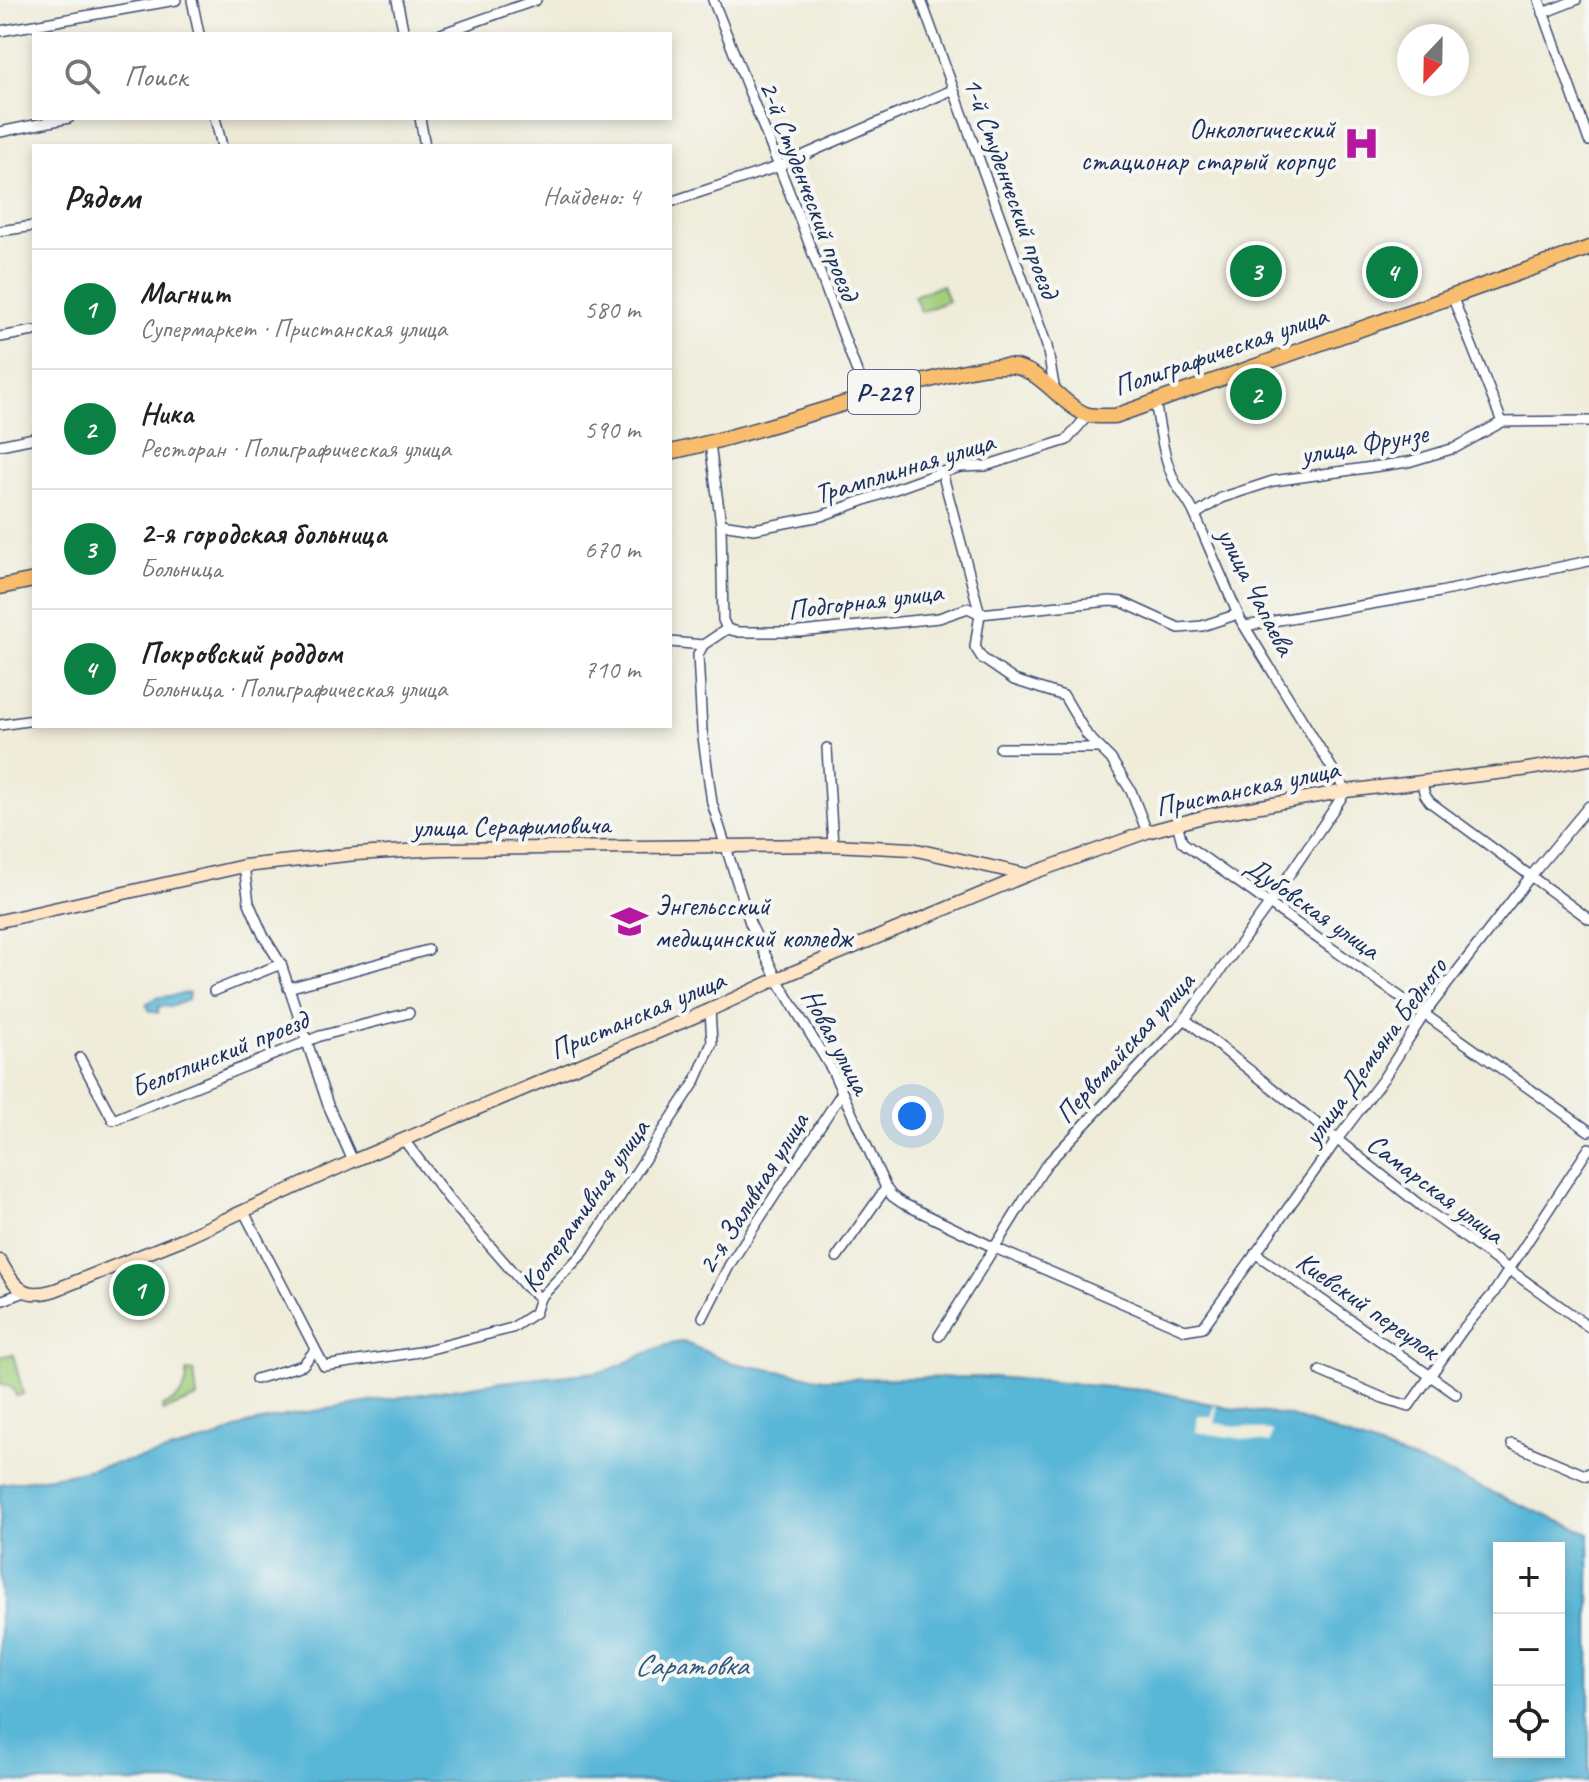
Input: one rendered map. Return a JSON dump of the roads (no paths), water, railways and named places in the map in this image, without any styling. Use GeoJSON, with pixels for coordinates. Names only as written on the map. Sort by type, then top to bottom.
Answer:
{"type":"FeatureCollection","features":[{"type":"Feature","properties":{"kind":"main road","name":"Полиграфическая улица"},"geometry":{"type":"LineString","coordinates":[[1055,391],[1069,405],[1088,415],[1115,416],[1589,248]]}},
{"type":"Feature","properties":{"kind":"main road","name":"Р-229"},"geometry":{"type":"LineString","coordinates":[[672,452],[710,444],[866,396],[987,366],[1012,366],[1032,373],[1055,391]]}},
{"type":"Feature","properties":{"kind":"main road"},"geometry":{"type":"LineString","coordinates":[[0,587],[32,580]]}},
{"type":"Feature","properties":{"kind":"street"},"geometry":{"type":"LineString","coordinates":[[0,31],[176,0]]}},
{"type":"Feature","properties":{"kind":"street"},"geometry":{"type":"LineString","coordinates":[[192,0],[199,32]]}},
{"type":"Feature","properties":{"kind":"street"},"geometry":{"type":"LineString","coordinates":[[397,0],[404,32]]}},
{"type":"Feature","properties":{"kind":"street"},"geometry":{"type":"LineString","coordinates":[[447,32],[536,0]]}},
{"type":"Feature","properties":{"kind":"street","name":"2-й Студенческий проезд"},"geometry":{"type":"LineString","coordinates":[[713,0],[866,396]]}},
{"type":"Feature","properties":{"kind":"street","name":"1-й Студенческий проезд"},"geometry":{"type":"LineString","coordinates":[[921,0],[1047,346],[1055,391]]}},
{"type":"Feature","properties":{"kind":"street"},"geometry":{"type":"LineString","coordinates":[[1539,0],[1589,141]]}},
{"type":"Feature","properties":{"kind":"street"},"geometry":{"type":"LineString","coordinates":[[1543,13],[1576,0]]}},
{"type":"Feature","properties":{"kind":"street"},"geometry":{"type":"LineString","coordinates":[[672,201],[777,167],[952,90]]}},
{"type":"Feature","properties":{"kind":"street"},"geometry":{"type":"LineString","coordinates":[[0,132],[59,120]]}},
{"type":"Feature","properties":{"kind":"street"},"geometry":{"type":"LineString","coordinates":[[216,120],[222,144]]}},
{"type":"Feature","properties":{"kind":"street"},"geometry":{"type":"LineString","coordinates":[[420,120],[425,144]]}},
{"type":"Feature","properties":{"kind":"street"},"geometry":{"type":"LineString","coordinates":[[0,231],[32,226]]}},
{"type":"Feature","properties":{"kind":"street"},"geometry":{"type":"LineString","coordinates":[[1452,296],[1502,422]]}},
{"type":"Feature","properties":{"kind":"street"},"geometry":{"type":"LineString","coordinates":[[0,337],[32,331]]}},
{"type":"Feature","properties":{"kind":"street","name":"улица Чапаева"},"geometry":{"type":"LineString","coordinates":[[1155,401],[1168,464],[1195,515],[1238,614],[1346,791]]}},
{"type":"Feature","properties":{"kind":"street","name":"Трамплинная улица"},"geometry":{"type":"LineString","coordinates":[[721,524],[754,529],[821,516],[942,472],[985,466],[1067,440],[1088,415]]}},
{"type":"Feature","properties":{"kind":"street","name":"улица Фрунзе"},"geometry":{"type":"LineString","coordinates":[[1195,515],[1221,498],[1273,481],[1408,462],[1455,448],[1502,422],[1589,421]]}},
{"type":"Feature","properties":{"kind":"street"},"geometry":{"type":"LineString","coordinates":[[0,445],[32,438]]}},
{"type":"Feature","properties":{"kind":"street"},"geometry":{"type":"LineString","coordinates":[[672,642],[703,645],[727,629],[723,620],[721,524],[710,444]]}},
{"type":"Feature","properties":{"kind":"street"},"geometry":{"type":"LineString","coordinates":[[942,472],[980,614],[975,647],[982,658],[1014,680],[1064,696],[1087,735],[1111,759],[1131,791],[1147,832]]}},
{"type":"Feature","properties":{"kind":"street"},"geometry":{"type":"LineString","coordinates":[[1245,626],[1440,592],[1589,561]]}},
{"type":"Feature","properties":{"kind":"street","name":"Подгорная улица"},"geometry":{"type":"LineString","coordinates":[[727,629],[739,632],[800,632],[939,618],[968,608],[980,614],[1110,601],[1122,602],[1179,628],[1189,629],[1238,614]]}},
{"type":"Feature","properties":{"kind":"street","name":"Новая улица"},"geometry":{"type":"LineString","coordinates":[[703,645],[698,655],[702,730],[712,803],[724,846],[750,923],[777,979],[832,1070],[886,1188],[902,1203],[995,1248],[1185,1330],[1203,1327]]}},
{"type":"Feature","properties":{"kind":"street"},"geometry":{"type":"LineString","coordinates":[[0,725],[32,720]]}},
{"type":"Feature","properties":{"kind":"street"},"geometry":{"type":"LineString","coordinates":[[827,748],[833,845]]}},
{"type":"Feature","properties":{"kind":"street"},"geometry":{"type":"LineString","coordinates":[[1000,748],[1100,748]]}},
{"type":"Feature","properties":{"kind":"street","name":"Пристанская улица"},"geometry":{"type":"LineString","coordinates":[[0,1301],[25,1292],[41,1294],[55,1290],[244,1212],[403,1139],[777,979],[1027,875],[1147,832],[1210,815],[1346,791],[1589,759]]}},
{"type":"Feature","properties":{"kind":"street"},"geometry":{"type":"LineString","coordinates":[[1421,781],[1430,802],[1589,919]]}},
{"type":"Feature","properties":{"kind":"street","name":"Первомайская улица"},"geometry":{"type":"LineString","coordinates":[[939,1336],[1046,1165],[1185,1019],[1270,903],[1346,791]]}},
{"type":"Feature","properties":{"kind":"street","name":"улица Демьяна Бедного"},"geometry":{"type":"LineString","coordinates":[[1203,1327],[1383,1079],[1425,1013],[1589,806]]}},
{"type":"Feature","properties":{"kind":"street","name":"Дубовская улица"},"geometry":{"type":"LineString","coordinates":[[1177,823],[1182,842],[1589,1131]]}},
{"type":"Feature","properties":{"kind":"street","name":"улица Серафимовича"},"geometry":{"type":"LineString","coordinates":[[0,921],[244,866],[440,849],[833,845],[912,849],[1027,875]]}},
{"type":"Feature","properties":{"kind":"street"},"geometry":{"type":"LineString","coordinates":[[244,866],[249,903],[263,935],[281,964],[328,1105],[353,1161]]}},
{"type":"Feature","properties":{"kind":"street"},"geometry":{"type":"LineString","coordinates":[[288,988],[428,950]]}},
{"type":"Feature","properties":{"kind":"street"},"geometry":{"type":"LineString","coordinates":[[214,991],[281,964]]}},
{"type":"Feature","properties":{"kind":"street","name":"Кооперативная улица"},"geometry":{"type":"LineString","coordinates":[[315,1350],[324,1366],[419,1352],[512,1328],[535,1313],[540,1298],[584,1252],[695,1082],[712,1043],[710,1010]]}},
{"type":"Feature","properties":{"kind":"street","name":"Белоглинский проезд"},"geometry":{"type":"LineString","coordinates":[[80,1058],[113,1120],[320,1036],[409,1013]]}},
{"type":"Feature","properties":{"kind":"street","name":"Самарская улица"},"geometry":{"type":"LineString","coordinates":[[1185,1019],[1336,1141],[1589,1327]]}},
{"type":"Feature","properties":{"kind":"street","name":"2-я Заливная улица"},"geometry":{"type":"LineString","coordinates":[[703,1317],[730,1264],[841,1094]]}},
{"type":"Feature","properties":{"kind":"street"},"geometry":{"type":"LineString","coordinates":[[403,1139],[487,1242],[525,1286],[540,1298]]}},
{"type":"Feature","properties":{"kind":"street"},"geometry":{"type":"LineString","coordinates":[[1320,1371],[1409,1406],[1464,1328],[1493,1294],[1589,1148]]}},
{"type":"Feature","properties":{"kind":"street"},"geometry":{"type":"LineString","coordinates":[[837,1257],[886,1188]]}},
{"type":"Feature","properties":{"kind":"street"},"geometry":{"type":"LineString","coordinates":[[244,1212],[315,1350],[303,1365],[256,1379]]}},
{"type":"Feature","properties":{"kind":"street","name":"Киевский переулок"},"geometry":{"type":"LineString","coordinates":[[1255,1253],[1456,1394]]}},
{"type":"Feature","properties":{"kind":"street"},"geometry":{"type":"LineString","coordinates":[[0,1261],[14,1283],[25,1292]]}},
{"type":"Feature","properties":{"kind":"street"},"geometry":{"type":"LineString","coordinates":[[1512,1444],[1588,1474]]}},
{"type":"Feature","properties":{"kind":"water"},"geometry":{"type":"Polygon","coordinates":[[[189,993],[188,1000],[170,1007],[159,1006],[158,1013],[150,1011],[146,1004],[156,998],[189,993]]]}},
{"type":"Feature","properties":{"kind":"water","name":"Саратовка"},"geometry":{"type":"Polygon","coordinates":[[[683,1342],[733,1363],[823,1379],[993,1377],[1154,1391],[1228,1408],[1290,1416],[1433,1467],[1589,1534],[1589,1782],[0,1782],[0,1484],[64,1475],[155,1455],[219,1437],[247,1424],[295,1414],[484,1384],[605,1371],[653,1350],[683,1342]]]}},
{"type":"Feature","properties":{"kind":"place","name":"Онкологический стационар старый корпус"},"geometry":{"type":"Point","coordinates":[1361,144]}},
{"type":"Feature","properties":{"kind":"place","name":"2-я городская больница"},"geometry":{"type":"Point","coordinates":[1256,271]}},
{"type":"Feature","properties":{"kind":"place","name":"Покровский роддом"},"geometry":{"type":"Point","coordinates":[1392,272]}},
{"type":"Feature","properties":{"kind":"place","name":"Ника"},"geometry":{"type":"Point","coordinates":[1256,394]}},
{"type":"Feature","properties":{"kind":"place","name":"Энгельсский медицинский колледж"},"geometry":{"type":"Point","coordinates":[629,921]}},
{"type":"Feature","properties":{"kind":"place","name":"Магнит"},"geometry":{"type":"Point","coordinates":[139,1290]}}]}
